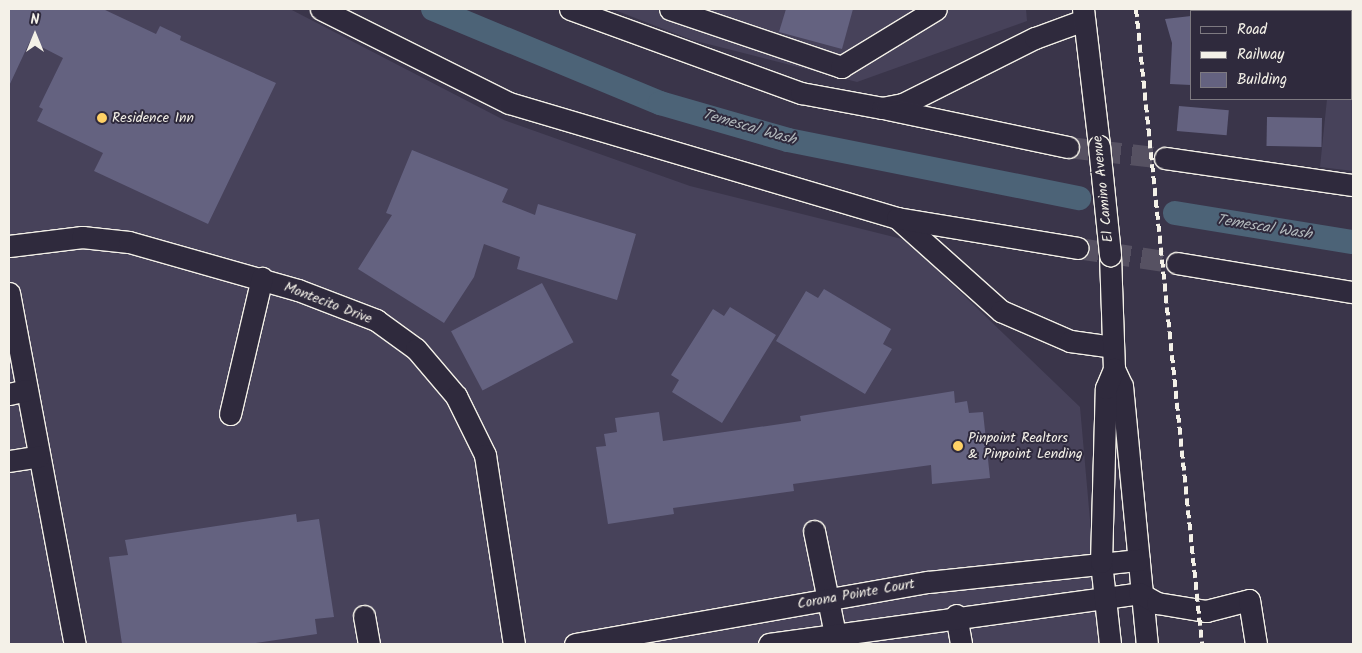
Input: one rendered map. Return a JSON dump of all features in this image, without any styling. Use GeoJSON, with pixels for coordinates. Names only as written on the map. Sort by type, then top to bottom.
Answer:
{"type":"FeatureCollection","features":[{"type":"Feature","properties":{"kind":"street"},"geometry":{"type":"LineString","coordinates":[[321,9],[509,103],[897,218],[1078,248]]}},
{"type":"Feature","properties":{"kind":"street"},"geometry":{"type":"LineString","coordinates":[[570,9],[801,92],[1068,146]]}},
{"type":"Feature","properties":{"kind":"street"},"geometry":{"type":"LineString","coordinates":[[670,9],[840,67],[936,9]]}},
{"type":"Feature","properties":{"kind":"street"},"geometry":{"type":"LineString","coordinates":[[882,108],[903,104],[1083,15]]}},
{"type":"Feature","properties":{"kind":"street","name":"El Camino Avenue"},"geometry":{"type":"LineString","coordinates":[[1083,15],[1110,254],[1114,369],[1122,386],[1139,560],[1139,593],[1147,644]]}},
{"type":"Feature","properties":{"kind":"street"},"geometry":{"type":"LineString","coordinates":[[1166,158],[1353,185]]}},
{"type":"Feature","properties":{"kind":"street"},"geometry":{"type":"LineString","coordinates":[[897,218],[1001,311],[1070,341],[1113,347]]}},
{"type":"Feature","properties":{"kind":"street","name":"Montecito Drive"},"geometry":{"type":"LineString","coordinates":[[9,246],[82,237],[129,242],[262,278],[376,320],[416,349],[456,396],[485,454],[514,644]]}},
{"type":"Feature","properties":{"kind":"street"},"geometry":{"type":"LineString","coordinates":[[1177,263],[1353,292]]}},
{"type":"Feature","properties":{"kind":"street"},"geometry":{"type":"LineString","coordinates":[[230,414],[262,278]]}},
{"type":"Feature","properties":{"kind":"street"},"geometry":{"type":"LineString","coordinates":[[9,293],[18,392],[40,456],[75,644]]}},
{"type":"Feature","properties":{"kind":"street","name":"El Camino Avenue"},"geometry":{"type":"LineString","coordinates":[[1110,644],[1103,596],[1101,562],[1106,388],[1114,369]]}},
{"type":"Feature","properties":{"kind":"street"},"geometry":{"type":"LineString","coordinates":[[9,461],[40,456]]}},
{"type":"Feature","properties":{"kind":"street"},"geometry":{"type":"LineString","coordinates":[[814,531],[830,598],[836,638]]}},
{"type":"Feature","properties":{"kind":"street","name":"Corona Pointe Court"},"geometry":{"type":"LineString","coordinates":[[575,644],[830,598],[1101,562],[1139,560]]}},
{"type":"Feature","properties":{"kind":"street"},"geometry":{"type":"LineString","coordinates":[[769,644],[836,638],[956,615],[1139,593],[1157,603],[1206,611],[1249,600],[1256,644]]}},
{"type":"Feature","properties":{"kind":"street"},"geometry":{"type":"LineString","coordinates":[[956,615],[962,644]]}},
{"type":"Feature","properties":{"kind":"street"},"geometry":{"type":"LineString","coordinates":[[364,616],[369,644]]}},
{"type":"Feature","properties":{"kind":"shaded area"},"geometry":{"type":"Polygon","coordinates":[[[9,9],[290,9],[504,120],[690,186],[906,240],[1080,407],[1101,644],[9,644],[9,9]]]}},
{"type":"Feature","properties":{"kind":"shaded area"},"geometry":{"type":"Polygon","coordinates":[[[612,9],[1026,9],[1027,21],[857,82],[692,40],[612,9]]]}},
{"type":"Feature","properties":{"kind":"shaded area"},"geometry":{"type":"Polygon","coordinates":[[[1335,9],[1353,9],[1353,171],[1320,167],[1327,100],[1352,100],[1352,10],[1335,9]]]}},
{"type":"Feature","properties":{"kind":"building","name":"Residence Inn"},"geometry":{"type":"Polygon","coordinates":[[[9,9],[103,9],[156,34],[160,26],[181,36],[180,40],[276,83],[208,224],[94,171],[103,153],[37,121],[43,109],[39,107],[63,58],[30,41],[9,86],[9,9]]]}},
{"type":"Feature","properties":{"kind":"building"},"geometry":{"type":"Polygon","coordinates":[[[786,9],[853,9],[842,49],[779,32],[786,9]]]}},
{"type":"Feature","properties":{"kind":"building"},"geometry":{"type":"Polygon","coordinates":[[[1190,16],[1190,85],[1170,84],[1172,43],[1165,19],[1190,16]]]}},
{"type":"Feature","properties":{"kind":"building"},"geometry":{"type":"Polygon","coordinates":[[[1179,106],[1229,110],[1227,135],[1177,131],[1179,106]]]}},
{"type":"Feature","properties":{"kind":"building"},"geometry":{"type":"Polygon","coordinates":[[[1267,117],[1322,118],[1321,147],[1266,146],[1267,117]]]}},
{"type":"Feature","properties":{"kind":"building"},"geometry":{"type":"Polygon","coordinates":[[[412,150],[508,189],[502,202],[535,215],[538,204],[636,234],[617,300],[517,269],[520,257],[484,244],[474,277],[444,323],[358,269],[392,215],[386,213],[412,150]]]}},
{"type":"Feature","properties":{"kind":"building"},"geometry":{"type":"Polygon","coordinates":[[[542,283],[573,342],[483,391],[451,331],[542,283]]]}},
{"type":"Feature","properties":{"kind":"building"},"geometry":{"type":"Polygon","coordinates":[[[824,289],[891,329],[883,344],[892,349],[865,394],[776,341],[806,291],[818,298],[824,289]]]}},
{"type":"Feature","properties":{"kind":"building"},"geometry":{"type":"Polygon","coordinates":[[[730,307],[776,335],[722,423],[672,392],[679,380],[671,375],[713,309],[724,316],[730,307]]]}},
{"type":"Feature","properties":{"kind":"building"},"geometry":{"type":"Polygon","coordinates":[[[954,391],[955,403],[967,401],[969,413],[983,412],[990,478],[932,484],[931,465],[793,484],[794,491],[673,508],[674,514],[608,524],[596,447],[606,446],[604,434],[617,432],[615,418],[659,412],[663,441],[801,421],[800,416],[954,391]]]}},
{"type":"Feature","properties":{"kind":"building"},"geometry":{"type":"Polygon","coordinates":[[[296,514],[297,522],[319,519],[334,617],[315,619],[317,634],[248,644],[122,644],[109,557],[128,555],[125,540],[296,514]]]}},
{"type":"Feature","properties":{"kind":"waterway","name":"Temescal Wash"},"geometry":{"type":"LineString","coordinates":[[433,9],[660,103],[788,140],[1079,198]]}},
{"type":"Feature","properties":{"kind":"waterway","name":"Temescal Wash"},"geometry":{"type":"LineString","coordinates":[[1175,213],[1353,242]]}},
{"type":"Feature","properties":{"kind":"tunnel"},"geometry":{"type":"LineString","coordinates":[[1068,147],[1165,158]]}},
{"type":"Feature","properties":{"kind":"tunnel"},"geometry":{"type":"LineString","coordinates":[[1078,248],[1177,263]]}},
{"type":"Feature","properties":{"kind":"railway"},"geometry":{"type":"LineString","coordinates":[[1136,9],[1202,644]]}},
{"type":"Feature","properties":{"kind":"place","name":"Residence Inn"},"geometry":{"type":"Point","coordinates":[102,118]}},
{"type":"Feature","properties":{"kind":"place","name":"Pinpoint Realtors & Pinpoint Lending"},"geometry":{"type":"Point","coordinates":[958,446]}}]}
